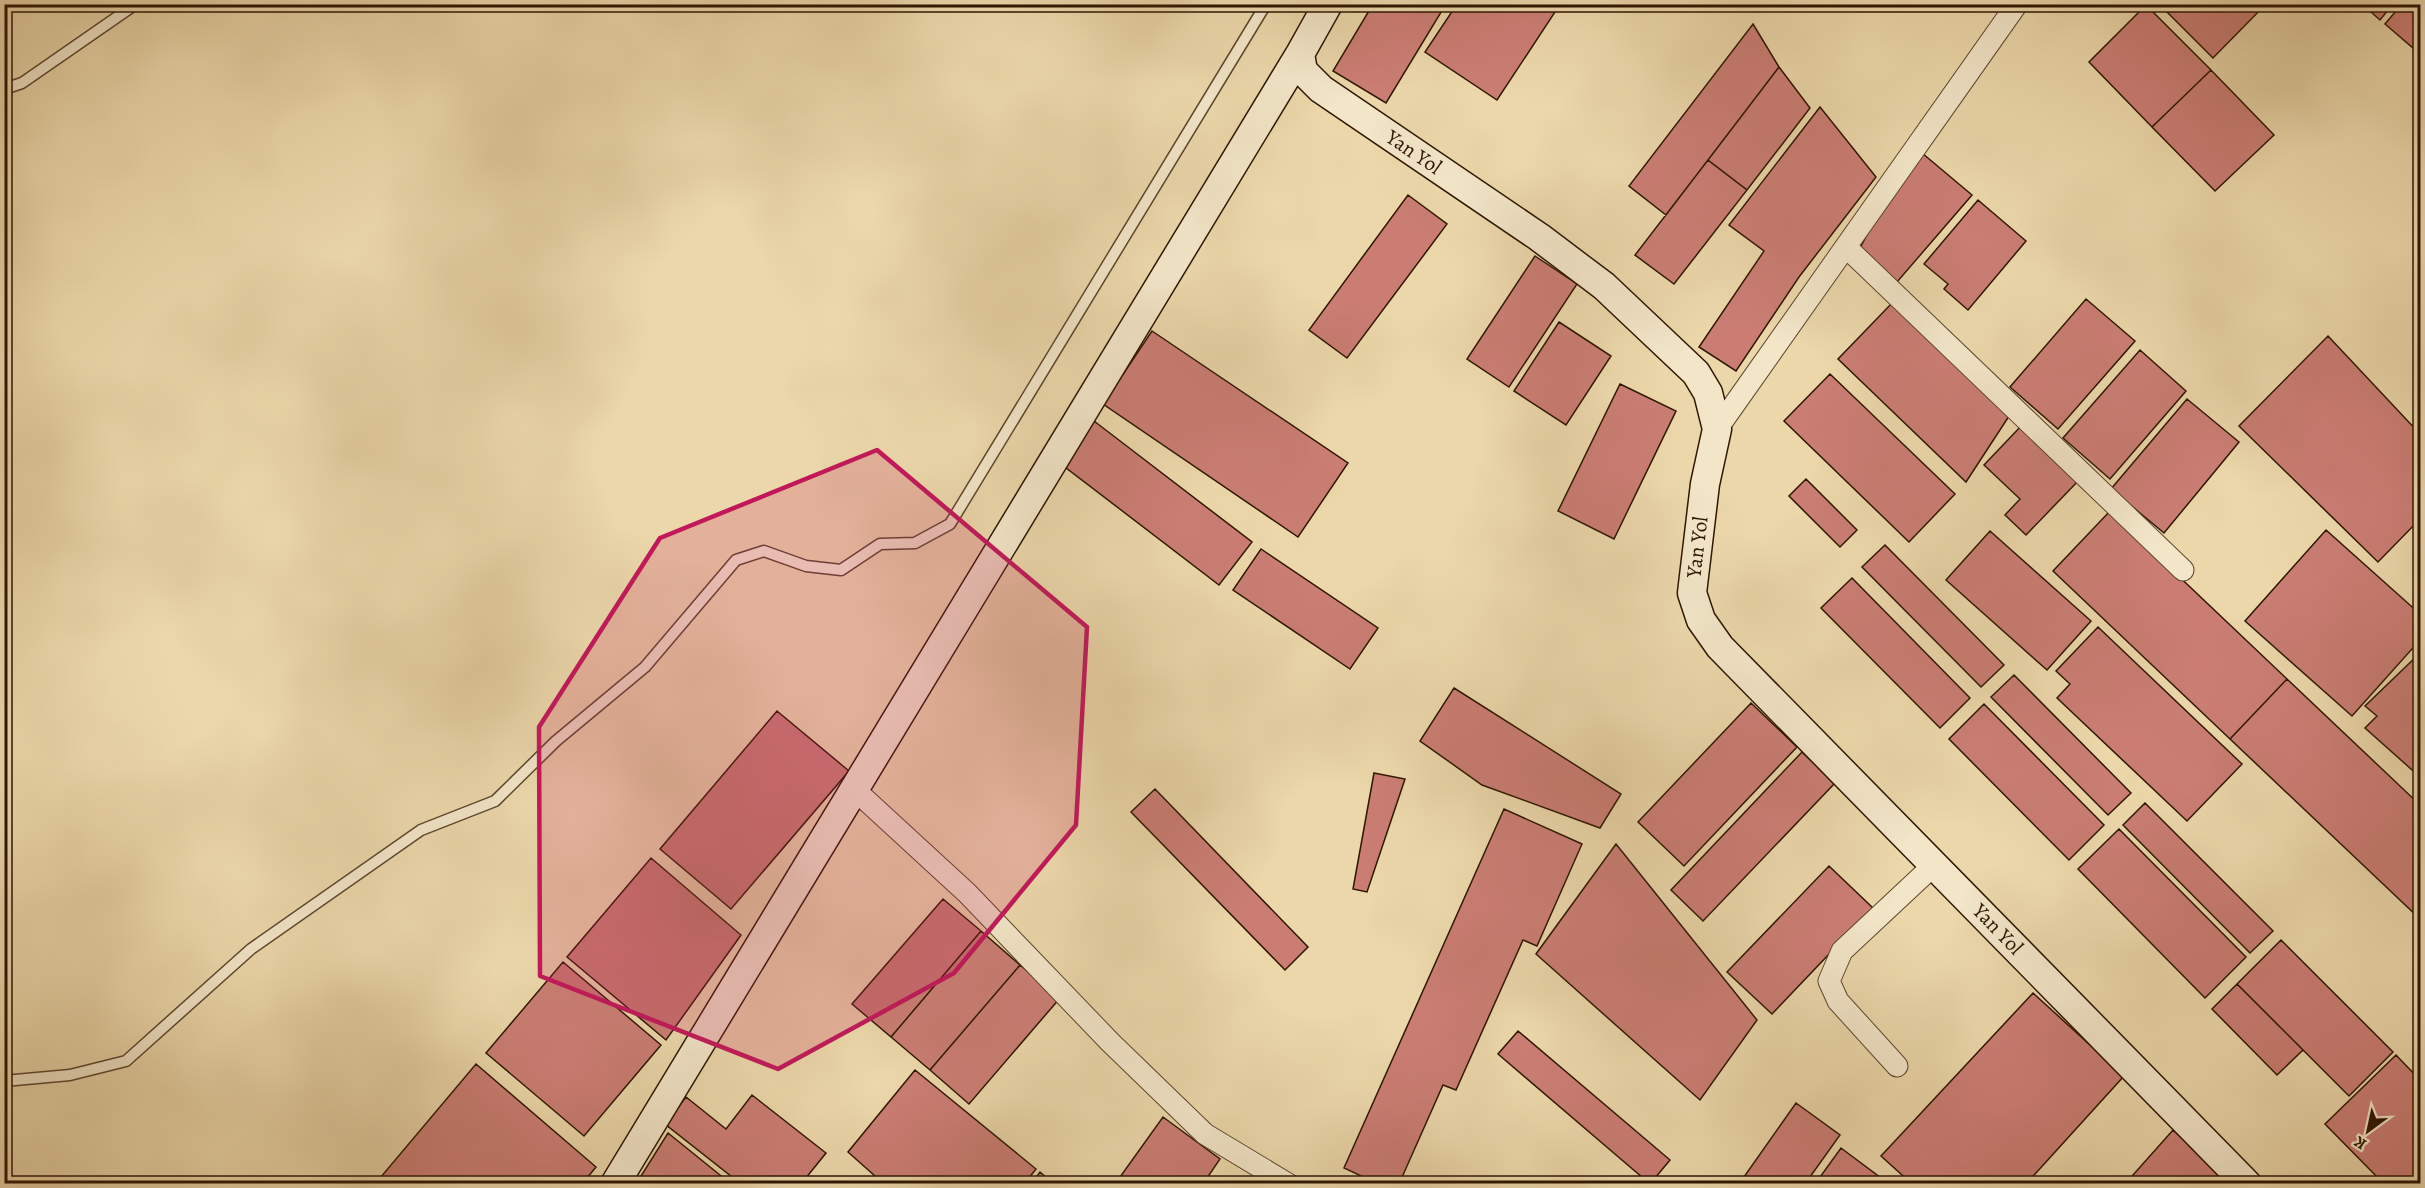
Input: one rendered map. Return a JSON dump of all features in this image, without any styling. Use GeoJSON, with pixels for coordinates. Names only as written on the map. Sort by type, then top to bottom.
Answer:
{"type":"FeatureCollection","features":[{"type":"Feature","properties":{"kind":"street"},"geometry":{"type":"LineString","coordinates":[[615,1184],[1300,54],[1328,4]]}},
{"type":"Feature","properties":{"kind":"street"},"geometry":{"type":"LineString","coordinates":[[1717,429],[2017,4]]}},
{"type":"Feature","properties":{"kind":"street","name":"Yan Yol"},"geometry":{"type":"LineString","coordinates":[[1300,54],[1303,71],[1321,89],[1539,237],[1604,286],[1696,373],[1708,393],[1717,429],[1705,484],[1694,560],[1692,593],[1701,620],[1720,647],[2247,1184]]}},
{"type":"Feature","properties":{"kind":"street"},"geometry":{"type":"LineString","coordinates":[[1846,247],[2183,570]]}},
{"type":"Feature","properties":{"kind":"street"},"geometry":{"type":"LineString","coordinates":[[855,790],[967,893],[1110,1042],[1205,1134],[1288,1184]]}},
{"type":"Feature","properties":{"kind":"street"},"geometry":{"type":"LineString","coordinates":[[1897,1066],[1838,1001],[1829,981],[1842,951],[1935,864]]}},
{"type":"Feature","properties":{"kind":"lane"},"geometry":{"type":"LineString","coordinates":[[4,89],[22,82],[136,4]]}},
{"type":"Feature","properties":{"kind":"lane"},"geometry":{"type":"LineString","coordinates":[[4,1081],[70,1075],[126,1061],[251,949],[421,830],[495,801],[556,741],[645,667],[736,560],[764,550],[806,566],[841,570],[880,543],[915,543],[950,524],[1266,4]]}},
{"type":"Feature","properties":{"kind":"highlighted area"},"geometry":{"type":"Polygon","coordinates":[[[877,450],[1087,627],[1076,825],[954,973],[778,1069],[540,976],[539,727],[660,538],[877,450]]]}},
{"type":"Feature","properties":{"kind":"building"},"geometry":{"type":"Polygon","coordinates":[[[1373,4],[1446,4],[1386,103],[1333,71],[1373,4]]]}},
{"type":"Feature","properties":{"kind":"building"},"geometry":{"type":"Polygon","coordinates":[[[1457,4],[1545,4],[1555,12],[1497,100],[1425,52],[1457,4]]]}},
{"type":"Feature","properties":{"kind":"building"},"geometry":{"type":"Polygon","coordinates":[[[2159,4],[2266,4],[2213,58],[2159,4]]]}},
{"type":"Feature","properties":{"kind":"building"},"geometry":{"type":"Polygon","coordinates":[[[2362,4],[2393,4],[2380,20],[2362,4]]]}},
{"type":"Feature","properties":{"kind":"building"},"geometry":{"type":"Polygon","coordinates":[[[2402,4],[2420,4],[2420,54],[2385,24],[2402,4]]]}},
{"type":"Feature","properties":{"kind":"building"},"geometry":{"type":"Polygon","coordinates":[[[2146,5],[2211,70],[2152,127],[2089,62],[2146,5]]]}},
{"type":"Feature","properties":{"kind":"building"},"geometry":{"type":"Polygon","coordinates":[[[1753,24],[1779,67],[1666,215],[1629,186],[1753,24]]]}},
{"type":"Feature","properties":{"kind":"building"},"geometry":{"type":"Polygon","coordinates":[[[1779,67],[1810,108],[1747,190],[1708,160],[1779,67]]]}},
{"type":"Feature","properties":{"kind":"building"},"geometry":{"type":"Polygon","coordinates":[[[2211,70],[2274,135],[2215,191],[2152,127],[2211,70]]]}},
{"type":"Feature","properties":{"kind":"building"},"geometry":{"type":"Polygon","coordinates":[[[1820,107],[1876,177],[1799,277],[1736,371],[1699,347],[1764,251],[1729,225],[1820,107]]]}},
{"type":"Feature","properties":{"kind":"building"},"geometry":{"type":"Polygon","coordinates":[[[1922,153],[1972,195],[1897,282],[1859,250],[1891,189],[1922,153]]]}},
{"type":"Feature","properties":{"kind":"building"},"geometry":{"type":"Polygon","coordinates":[[[1708,160],[1747,190],[1674,284],[1635,255],[1708,160]]]}},
{"type":"Feature","properties":{"kind":"building"},"geometry":{"type":"Polygon","coordinates":[[[1408,195],[1447,224],[1347,358],[1309,330],[1408,195]]]}},
{"type":"Feature","properties":{"kind":"building"},"geometry":{"type":"Polygon","coordinates":[[[1978,200],[2026,241],[1968,310],[1944,289],[1948,284],[1924,264],[1978,200]]]}},
{"type":"Feature","properties":{"kind":"building"},"geometry":{"type":"Polygon","coordinates":[[[1535,256],[1577,284],[1509,387],[1467,359],[1535,256]]]}},
{"type":"Feature","properties":{"kind":"building"},"geometry":{"type":"Polygon","coordinates":[[[2086,299],[2135,341],[2058,429],[2010,387],[2086,299]]]}},
{"type":"Feature","properties":{"kind":"building"},"geometry":{"type":"Polygon","coordinates":[[[1894,301],[2011,413],[1966,482],[1838,359],[1894,301]]]}},
{"type":"Feature","properties":{"kind":"building"},"geometry":{"type":"Polygon","coordinates":[[[1559,322],[1611,356],[1566,425],[1514,391],[1559,322]]]}},
{"type":"Feature","properties":{"kind":"building"},"geometry":{"type":"Polygon","coordinates":[[[1152,331],[1348,463],[1298,537],[1103,404],[1152,331]]]}},
{"type":"Feature","properties":{"kind":"building"},"geometry":{"type":"Polygon","coordinates":[[[2328,336],[2420,434],[2420,519],[2378,562],[2239,426],[2328,336]]]}},
{"type":"Feature","properties":{"kind":"building"},"geometry":{"type":"Polygon","coordinates":[[[2140,350],[2186,391],[2110,479],[2063,438],[2140,350]]]}},
{"type":"Feature","properties":{"kind":"building"},"geometry":{"type":"Polygon","coordinates":[[[1830,374],[1955,494],[1909,542],[1784,421],[1830,374]]]}},
{"type":"Feature","properties":{"kind":"building"},"geometry":{"type":"Polygon","coordinates":[[[1620,384],[1676,411],[1614,539],[1558,511],[1620,384]]]}},
{"type":"Feature","properties":{"kind":"building"},"geometry":{"type":"Polygon","coordinates":[[[2187,399],[2239,442],[2164,533],[2111,489],[2187,399]]]}},
{"type":"Feature","properties":{"kind":"building"},"geometry":{"type":"Polygon","coordinates":[[[1094,421],[1252,542],[1219,585],[1061,464],[1094,421]]]}},
{"type":"Feature","properties":{"kind":"building"},"geometry":{"type":"Polygon","coordinates":[[[2023,424],[2080,479],[2026,535],[2005,515],[2020,499],[1984,465],[2023,424]]]}},
{"type":"Feature","properties":{"kind":"building"},"geometry":{"type":"Polygon","coordinates":[[[1806,479],[1857,530],[1840,547],[1789,496],[1806,479]]]}},
{"type":"Feature","properties":{"kind":"building"},"geometry":{"type":"Polygon","coordinates":[[[2110,511],[2287,679],[2230,739],[2053,571],[2110,511]]]}},
{"type":"Feature","properties":{"kind":"building"},"geometry":{"type":"Polygon","coordinates":[[[2326,530],[2420,614],[2420,640],[2352,716],[2245,621],[2326,530]]]}},
{"type":"Feature","properties":{"kind":"building"},"geometry":{"type":"Polygon","coordinates":[[[1990,531],[2091,621],[2047,670],[1946,580],[1990,531]]]}},
{"type":"Feature","properties":{"kind":"building"},"geometry":{"type":"Polygon","coordinates":[[[1885,545],[2004,665],[1981,687],[1862,567],[1885,545]]]}},
{"type":"Feature","properties":{"kind":"building"},"geometry":{"type":"Polygon","coordinates":[[[1261,549],[1378,628],[1350,669],[1233,590],[1261,549]]]}},
{"type":"Feature","properties":{"kind":"building"},"geometry":{"type":"Polygon","coordinates":[[[1852,578],[1970,698],[1940,728],[1821,608],[1852,578]]]}},
{"type":"Feature","properties":{"kind":"building"},"geometry":{"type":"Polygon","coordinates":[[[2098,627],[2242,764],[2187,821],[2057,698],[2070,684],[2056,671],[2098,627]]]}},
{"type":"Feature","properties":{"kind":"building"},"geometry":{"type":"Polygon","coordinates":[[[2420,653],[2420,777],[2365,728],[2377,716],[2365,706],[2420,653]]]}},
{"type":"Feature","properties":{"kind":"building"},"geometry":{"type":"Polygon","coordinates":[[[2014,675],[2131,793],[2108,815],[1991,697],[2014,675]]]}},
{"type":"Feature","properties":{"kind":"building"},"geometry":{"type":"Polygon","coordinates":[[[2287,679],[2420,805],[2420,919],[2230,739],[2287,679]]]}},
{"type":"Feature","properties":{"kind":"building"},"geometry":{"type":"Polygon","coordinates":[[[1454,688],[1621,794],[1600,828],[1482,785],[1420,741],[1454,688]]]}},
{"type":"Feature","properties":{"kind":"building"},"geometry":{"type":"Polygon","coordinates":[[[1751,703],[1797,747],[1684,866],[1638,822],[1751,703]]]}},
{"type":"Feature","properties":{"kind":"building"},"geometry":{"type":"Polygon","coordinates":[[[1984,704],[2104,825],[2069,860],[1949,739],[1984,704]]]}},
{"type":"Feature","properties":{"kind":"building"},"geometry":{"type":"Polygon","coordinates":[[[777,711],[849,771],[731,909],[660,849],[777,711]]]}},
{"type":"Feature","properties":{"kind":"building"},"geometry":{"type":"Polygon","coordinates":[[[1802,752],[1835,783],[1703,921],[1671,890],[1802,752]]]}},
{"type":"Feature","properties":{"kind":"building"},"geometry":{"type":"Polygon","coordinates":[[[1374,773],[1405,779],[1367,892],[1353,889],[1374,773]]]}},
{"type":"Feature","properties":{"kind":"building"},"geometry":{"type":"Polygon","coordinates":[[[1155,789],[1308,947],[1285,970],[1131,812],[1155,789]]]}},
{"type":"Feature","properties":{"kind":"building"},"geometry":{"type":"Polygon","coordinates":[[[2145,803],[2273,931],[2250,953],[2123,825],[2145,803]]]}},
{"type":"Feature","properties":{"kind":"building"},"geometry":{"type":"Polygon","coordinates":[[[1504,809],[1582,844],[1537,946],[1523,940],[1456,1090],[1443,1085],[1399,1184],[1378,1184],[1344,1168],[1504,809]]]}},
{"type":"Feature","properties":{"kind":"building"},"geometry":{"type":"Polygon","coordinates":[[[2119,829],[2246,957],[2205,998],[2078,869],[2119,829]]]}},
{"type":"Feature","properties":{"kind":"building"},"geometry":{"type":"Polygon","coordinates":[[[1616,844],[1757,1020],[1700,1100],[1536,954],[1616,844]]]}},
{"type":"Feature","properties":{"kind":"building"},"geometry":{"type":"Polygon","coordinates":[[[651,858],[741,935],[666,1040],[567,957],[651,858]]]}},
{"type":"Feature","properties":{"kind":"building"},"geometry":{"type":"Polygon","coordinates":[[[1829,866],[1873,908],[1772,1014],[1727,972],[1829,866]]]}},
{"type":"Feature","properties":{"kind":"building"},"geometry":{"type":"Polygon","coordinates":[[[943,899],[981,931],[891,1037],[852,1004],[943,899]]]}},
{"type":"Feature","properties":{"kind":"building"},"geometry":{"type":"Polygon","coordinates":[[[981,931],[1020,965],[930,1070],[891,1037],[981,931]]]}},
{"type":"Feature","properties":{"kind":"building"},"geometry":{"type":"Polygon","coordinates":[[[2281,940],[2393,1052],[2349,1096],[2237,984],[2281,940]]]}},
{"type":"Feature","properties":{"kind":"building"},"geometry":{"type":"Polygon","coordinates":[[[563,962],[661,1045],[584,1136],[486,1053],[563,962]]]}},
{"type":"Feature","properties":{"kind":"building"},"geometry":{"type":"Polygon","coordinates":[[[1020,965],[1060,998],[969,1104],[930,1070],[1020,965]]]}},
{"type":"Feature","properties":{"kind":"building"},"geometry":{"type":"Polygon","coordinates":[[[2237,984],[2303,1050],[2277,1075],[2212,1009],[2237,984]]]}},
{"type":"Feature","properties":{"kind":"building"},"geometry":{"type":"Polygon","coordinates":[[[2033,993],[2124,1076],[2026,1184],[1912,1184],[1881,1156],[2033,993]]]}},
{"type":"Feature","properties":{"kind":"building"},"geometry":{"type":"Polygon","coordinates":[[[1518,1031],[1670,1160],[1650,1184],[1498,1054],[1518,1031]]]}},
{"type":"Feature","properties":{"kind":"building"},"geometry":{"type":"Polygon","coordinates":[[[2396,1055],[2420,1080],[2420,1184],[2384,1184],[2325,1124],[2396,1055]]]}},
{"type":"Feature","properties":{"kind":"building"},"geometry":{"type":"Polygon","coordinates":[[[476,1064],[596,1167],[582,1184],[375,1184],[476,1064]]]}},
{"type":"Feature","properties":{"kind":"building"},"geometry":{"type":"Polygon","coordinates":[[[915,1070],[1036,1169],[1024,1184],[884,1184],[848,1152],[915,1070]]]}},
{"type":"Feature","properties":{"kind":"building"},"geometry":{"type":"Polygon","coordinates":[[[752,1095],[826,1153],[801,1184],[741,1184],[665,1124],[686,1097],[726,1129],[752,1095]]]}},
{"type":"Feature","properties":{"kind":"building"},"geometry":{"type":"Polygon","coordinates":[[[1796,1103],[1840,1135],[1805,1184],[1739,1184],[1796,1103]]]}},
{"type":"Feature","properties":{"kind":"building"},"geometry":{"type":"Polygon","coordinates":[[[1163,1117],[1220,1159],[1203,1184],[1115,1184],[1163,1117]]]}},
{"type":"Feature","properties":{"kind":"building"},"geometry":{"type":"Polygon","coordinates":[[[2173,1130],[2220,1173],[2210,1184],[2125,1184],[2173,1130]]]}},
{"type":"Feature","properties":{"kind":"building"},"geometry":{"type":"Polygon","coordinates":[[[668,1133],[731,1184],[636,1184],[668,1133]]]}},
{"type":"Feature","properties":{"kind":"building"},"geometry":{"type":"Polygon","coordinates":[[[1841,1148],[1885,1181],[1883,1184],[1815,1184],[1841,1148]]]}},
{"type":"Feature","properties":{"kind":"building"},"geometry":{"type":"Polygon","coordinates":[[[1040,1172],[1054,1184],[1031,1184],[1040,1172]]]}}]}
